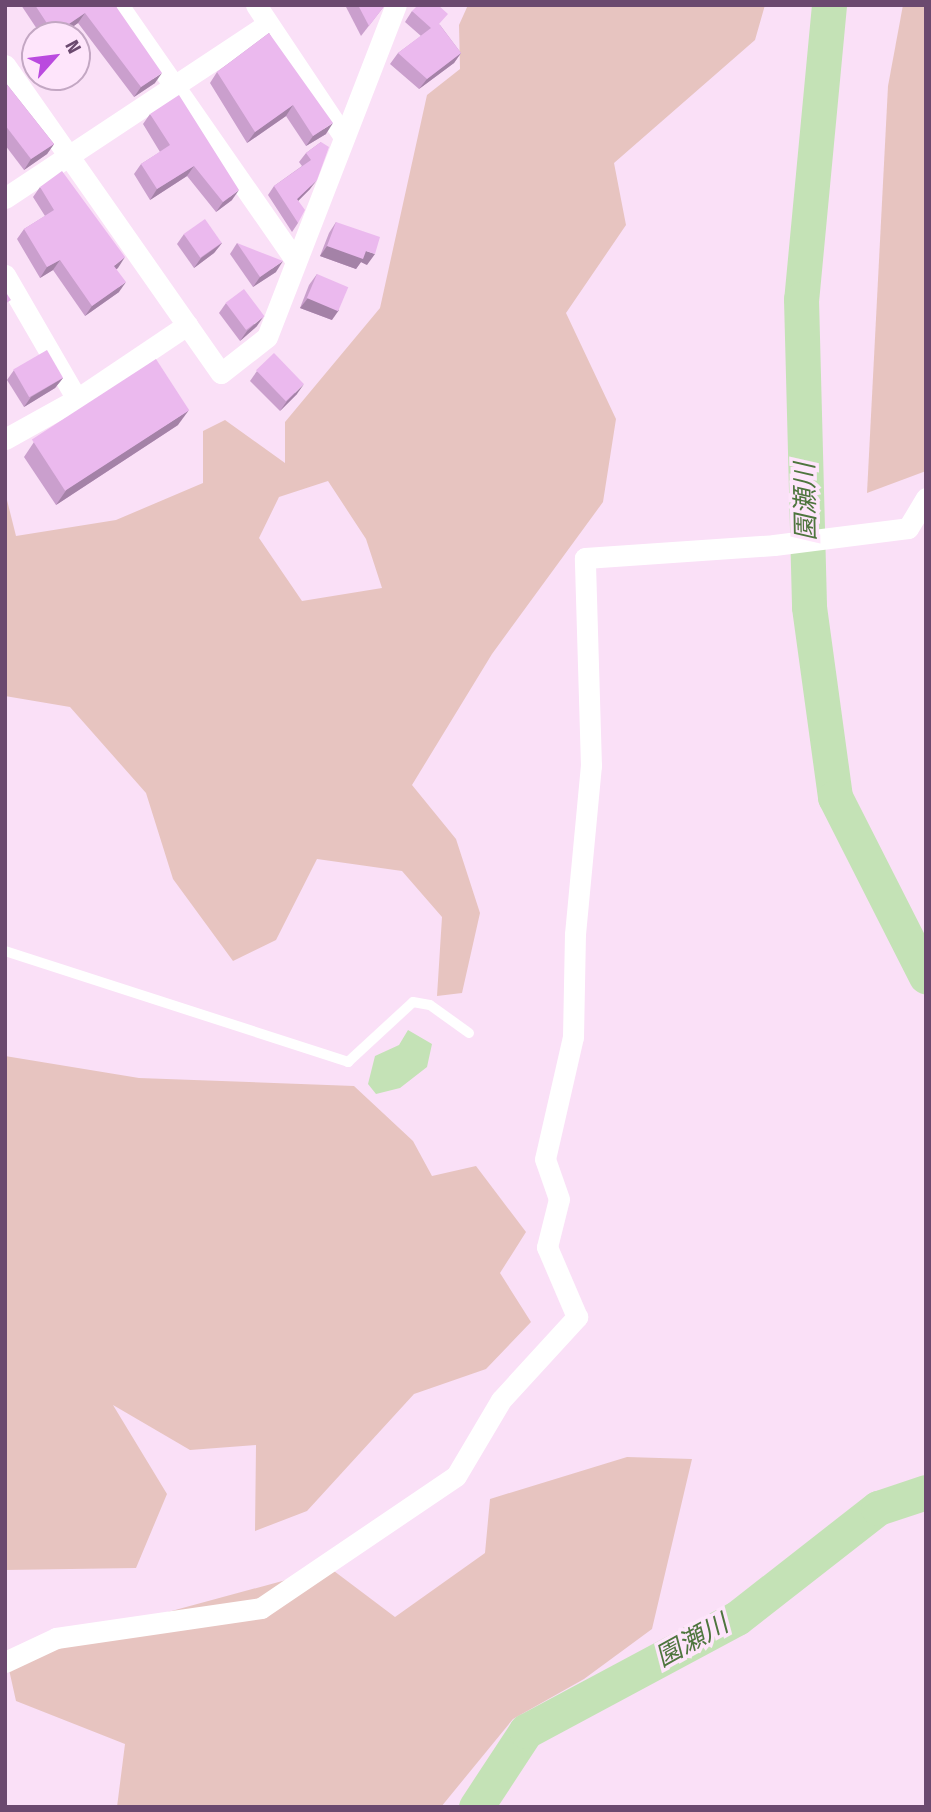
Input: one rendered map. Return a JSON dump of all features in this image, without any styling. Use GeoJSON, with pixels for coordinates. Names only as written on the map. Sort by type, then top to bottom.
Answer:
{"type":"FeatureCollection","features":[{"type":"Feature","properties":{"kind":"street"},"geometry":{"type":"LineString","coordinates":[[118,5],[173,88],[296,261]]}},
{"type":"Feature","properties":{"kind":"street"},"geometry":{"type":"LineString","coordinates":[[256,5],[344,137]]}},
{"type":"Feature","properties":{"kind":"street"},"geometry":{"type":"LineString","coordinates":[[5,65],[220,373],[267,337],[396,5]]}},
{"type":"Feature","properties":{"kind":"street"},"geometry":{"type":"LineString","coordinates":[[5,198],[268,24]]}},
{"type":"Feature","properties":{"kind":"street"},"geometry":{"type":"LineString","coordinates":[[5,275],[77,398]]}},
{"type":"Feature","properties":{"kind":"street"},"geometry":{"type":"LineString","coordinates":[[5,439],[77,398],[187,325]]}},
{"type":"Feature","properties":{"kind":"street"},"geometry":{"type":"LineString","coordinates":[[5,1662],[56,1638],[261,1608],[456,1476],[500,1400],[578,1317],[547,1247],[559,1199],[545,1158],[573,1037],[575,934],[591,766],[585,558],[774,545],[908,528],[926,498]]}},
{"type":"Feature","properties":{"kind":"lane"},"geometry":{"type":"LineString","coordinates":[[5,951],[348,1062],[413,1002],[430,1005],[469,1033]]}},
{"type":"Feature","properties":{"kind":"shaded area"},"geometry":{"type":"Polygon","coordinates":[[[468,5],[765,5],[755,40],[614,163],[626,225],[566,313],[616,419],[603,502],[492,654],[412,785],[456,839],[480,913],[462,993],[437,996],[442,917],[402,871],[317,859],[276,940],[233,961],[173,879],[146,793],[70,707],[5,696],[5,492],[16,536],[116,520],[203,483],[203,431],[225,420],[285,463],[285,422],[380,308],[427,95],[460,69],[459,25],[468,5]],[[328,481],[279,497],[259,538],[302,601],[382,588],[366,539],[328,481]]]}},
{"type":"Feature","properties":{"kind":"shaded area"},"geometry":{"type":"Polygon","coordinates":[[[903,5],[926,5],[926,471],[867,493],[888,86],[903,5]]]}},
{"type":"Feature","properties":{"kind":"shaded area"},"geometry":{"type":"Polygon","coordinates":[[[408,1030],[432,1044],[427,1067],[400,1088],[376,1094],[368,1084],[375,1056],[399,1045],[408,1030]]]}},
{"type":"Feature","properties":{"kind":"shaded area"},"geometry":{"type":"Polygon","coordinates":[[[5,1056],[139,1078],[354,1086],[413,1141],[432,1176],[476,1166],[526,1232],[500,1273],[531,1322],[486,1369],[414,1394],[307,1511],[255,1531],[256,1445],[190,1450],[113,1405],[167,1494],[136,1568],[5,1570],[5,1056]]]}},
{"type":"Feature","properties":{"kind":"shaded area"},"geometry":{"type":"Polygon","coordinates":[[[627,1457],[692,1459],[652,1629],[584,1679],[513,1719],[441,1807],[117,1807],[125,1744],[16,1701],[6,1656],[330,1568],[395,1617],[485,1553],[490,1499],[627,1457]]]}},
{"type":"Feature","properties":{"kind":"building"},"geometry":{"type":"Polygon","coordinates":[[[35,5],[115,5],[162,73],[141,87],[85,13],[73,21],[45,21],[35,5]]]}},
{"type":"Feature","properties":{"kind":"building"},"geometry":{"type":"Polygon","coordinates":[[[358,5],[385,5],[369,26],[358,5]]]}},
{"type":"Feature","properties":{"kind":"building"},"geometry":{"type":"Polygon","coordinates":[[[418,5],[438,5],[448,14],[439,24],[461,53],[427,79],[398,53],[431,28],[412,11],[418,5]]]}},
{"type":"Feature","properties":{"kind":"building"},"geometry":{"type":"Polygon","coordinates":[[[269,33],[333,123],[313,136],[293,105],[255,132],[217,72],[269,33]]]}},
{"type":"Feature","properties":{"kind":"building"},"geometry":{"type":"Polygon","coordinates":[[[5,82],[54,144],[31,159],[5,125],[5,82]]]}},
{"type":"Feature","properties":{"kind":"building"},"geometry":{"type":"Polygon","coordinates":[[[179,95],[239,190],[223,202],[194,166],[157,189],[141,164],[170,145],[150,114],[179,95]]]}},
{"type":"Feature","properties":{"kind":"building"},"geometry":{"type":"Polygon","coordinates":[[[321,142],[329,147],[317,180],[297,199],[305,210],[298,223],[274,186],[311,160],[306,153],[321,142]]]}},
{"type":"Feature","properties":{"kind":"building"},"geometry":{"type":"Polygon","coordinates":[[[62,171],[125,257],[114,266],[126,282],[92,306],[60,260],[47,267],[24,229],[54,210],[40,187],[62,171]]]}},
{"type":"Feature","properties":{"kind":"building"},"geometry":{"type":"Polygon","coordinates":[[[205,219],[222,243],[200,258],[184,234],[205,219]]]}},
{"type":"Feature","properties":{"kind":"building"},"geometry":{"type":"Polygon","coordinates":[[[336,222],[380,237],[375,254],[366,251],[363,259],[327,246],[336,222]]]}},
{"type":"Feature","properties":{"kind":"building"},"geometry":{"type":"Polygon","coordinates":[[[237,243],[283,261],[260,277],[237,243]]]}},
{"type":"Feature","properties":{"kind":"building"},"geometry":{"type":"Polygon","coordinates":[[[317,274],[348,287],[338,311],[307,298],[317,274]]]}},
{"type":"Feature","properties":{"kind":"building"},"geometry":{"type":"Polygon","coordinates":[[[244,289],[264,316],[246,330],[226,303],[244,289]]]}},
{"type":"Feature","properties":{"kind":"building"},"geometry":{"type":"Polygon","coordinates":[[[5,291],[11,300],[5,304],[5,291]]]}},
{"type":"Feature","properties":{"kind":"building"},"geometry":{"type":"Polygon","coordinates":[[[47,350],[63,378],[29,397],[13,370],[47,350]]]}},
{"type":"Feature","properties":{"kind":"building"},"geometry":{"type":"Polygon","coordinates":[[[274,353],[304,384],[286,401],[256,370],[274,353]]]}},
{"type":"Feature","properties":{"kind":"building"},"geometry":{"type":"Polygon","coordinates":[[[156,359],[189,410],[65,491],[32,440],[156,359]]]}},
{"type":"Feature","properties":{"kind":"waterway","name":"園瀬川"},"geometry":{"type":"LineString","coordinates":[[829,5],[801,299],[809,607],[835,797],[926,976]]}},
{"type":"Feature","properties":{"kind":"waterway","name":"園瀬川"},"geometry":{"type":"LineString","coordinates":[[476,1807],[526,1731],[737,1618],[878,1508],[926,1492]]}}]}
